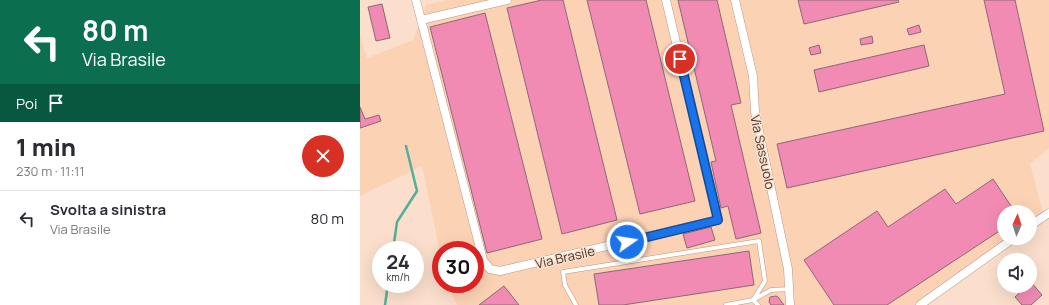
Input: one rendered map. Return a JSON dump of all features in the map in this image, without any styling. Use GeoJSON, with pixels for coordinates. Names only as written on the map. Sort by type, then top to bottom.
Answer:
{"type":"FeatureCollection","features":[{"type":"Feature","properties":{"kind":"street","name":"Via Brasile"},"geometry":{"type":"LineString","coordinates":[[416,0],[483,260],[490,269],[503,271],[718,220],[666,0]]}},
{"type":"Feature","properties":{"kind":"street"},"geometry":{"type":"LineString","coordinates":[[421,20],[507,0]]}},
{"type":"Feature","properties":{"kind":"street","name":"Via Sassuolo"},"geometry":{"type":"LineString","coordinates":[[735,0],[753,76],[755,112],[788,269],[790,305]]}},
{"type":"Feature","properties":{"kind":"street"},"geometry":{"type":"LineString","coordinates":[[1037,221],[1049,213]]}},
{"type":"Feature","properties":{"kind":"street"},"geometry":{"type":"LineString","coordinates":[[920,305],[1004,245]]}},
{"type":"Feature","properties":{"kind":"lane"},"geometry":{"type":"LineString","coordinates":[[576,305],[565,285],[563,272],[759,240],[765,281],[753,300]]}},
{"type":"Feature","properties":{"kind":"lane"},"geometry":{"type":"LineString","coordinates":[[726,305],[753,300],[771,290],[790,289]]}},
{"type":"Feature","properties":{"kind":"lane"},"geometry":{"type":"LineString","coordinates":[[753,300],[758,305]]}},
{"type":"Feature","properties":{"kind":"shaded area"},"geometry":{"type":"Polygon","coordinates":[[[445,0],[1049,0],[1049,148],[1030,164],[1044,216],[1037,222],[1037,205],[997,205],[997,245],[1007,245],[928,305],[457,305],[451,293],[484,293],[484,241],[438,241],[422,166],[360,196],[360,36],[367,58],[413,40],[426,5],[445,0]]]}},
{"type":"Feature","properties":{"kind":"building"},"geometry":{"type":"Polygon","coordinates":[[[542,0],[563,0],[617,220],[562,234],[507,8],[542,0]]]}},
{"type":"Feature","properties":{"kind":"building"},"geometry":{"type":"Polygon","coordinates":[[[587,0],[646,0],[695,201],[640,214],[587,0]]]}},
{"type":"Feature","properties":{"kind":"building"},"geometry":{"type":"Polygon","coordinates":[[[678,0],[717,0],[741,103],[731,105],[761,233],[736,239],[728,206],[721,208],[711,162],[716,161],[678,0]]]}},
{"type":"Feature","properties":{"kind":"building"},"geometry":{"type":"Polygon","coordinates":[[[798,0],[898,0],[899,2],[804,24],[798,0]]]}},
{"type":"Feature","properties":{"kind":"building"},"geometry":{"type":"Polygon","coordinates":[[[984,0],[1015,0],[1044,131],[787,188],[777,144],[1005,94],[984,0]]]}},
{"type":"Feature","properties":{"kind":"building"},"geometry":{"type":"Polygon","coordinates":[[[382,4],[390,38],[376,41],[368,7],[382,4]]]}},
{"type":"Feature","properties":{"kind":"building"},"geometry":{"type":"Polygon","coordinates":[[[485,13],[542,239],[487,253],[430,27],[485,13]]]}},
{"type":"Feature","properties":{"kind":"building"},"geometry":{"type":"Polygon","coordinates":[[[919,25],[921,32],[909,35],[907,29],[919,25]]]}},
{"type":"Feature","properties":{"kind":"building"},"geometry":{"type":"Polygon","coordinates":[[[872,36],[873,43],[861,45],[860,39],[872,36]]]}},
{"type":"Feature","properties":{"kind":"building"},"geometry":{"type":"Polygon","coordinates":[[[819,45],[821,53],[811,55],[809,48],[819,45]]]}},
{"type":"Feature","properties":{"kind":"building"},"geometry":{"type":"Polygon","coordinates":[[[924,45],[929,66],[819,92],[814,70],[924,45]]]}},
{"type":"Feature","properties":{"kind":"building"},"geometry":{"type":"Polygon","coordinates":[[[360,107],[365,119],[379,115],[381,121],[360,128],[360,107]]]}},
{"type":"Feature","properties":{"kind":"building"},"geometry":{"type":"Polygon","coordinates":[[[993,179],[1010,205],[997,205],[997,233],[887,305],[834,305],[804,260],[877,211],[888,227],[945,189],[956,204],[993,179]]]}},
{"type":"Feature","properties":{"kind":"building"},"geometry":{"type":"Polygon","coordinates":[[[711,227],[715,240],[687,248],[683,234],[711,227]]]}},
{"type":"Feature","properties":{"kind":"building"},"geometry":{"type":"Polygon","coordinates":[[[749,251],[754,285],[623,305],[599,305],[594,274],[749,251]]]}},
{"type":"Feature","properties":{"kind":"building"},"geometry":{"type":"Polygon","coordinates":[[[504,286],[519,305],[479,305],[504,286]]]}},
{"type":"Feature","properties":{"kind":"building"},"geometry":{"type":"Polygon","coordinates":[[[1037,289],[1042,295],[1031,305],[1022,305],[1015,297],[1019,293],[1037,293],[1037,289]]]}},
{"type":"Feature","properties":{"kind":"building"},"geometry":{"type":"Polygon","coordinates":[[[776,296],[784,305],[771,305],[769,302],[770,297],[776,296]]]}},
{"type":"Feature","properties":{"kind":"waterway"},"geometry":{"type":"LineString","coordinates":[[394,241],[397,222],[417,191],[406,146]]}},
{"type":"Feature","properties":{"kind":"waterway"},"geometry":{"type":"LineString","coordinates":[[385,305],[387,293]]}},
{"type":"Feature","properties":{"kind":"route"},"geometry":{"type":"LineString","coordinates":[[627,242],[718,220],[680,59]]}}]}
